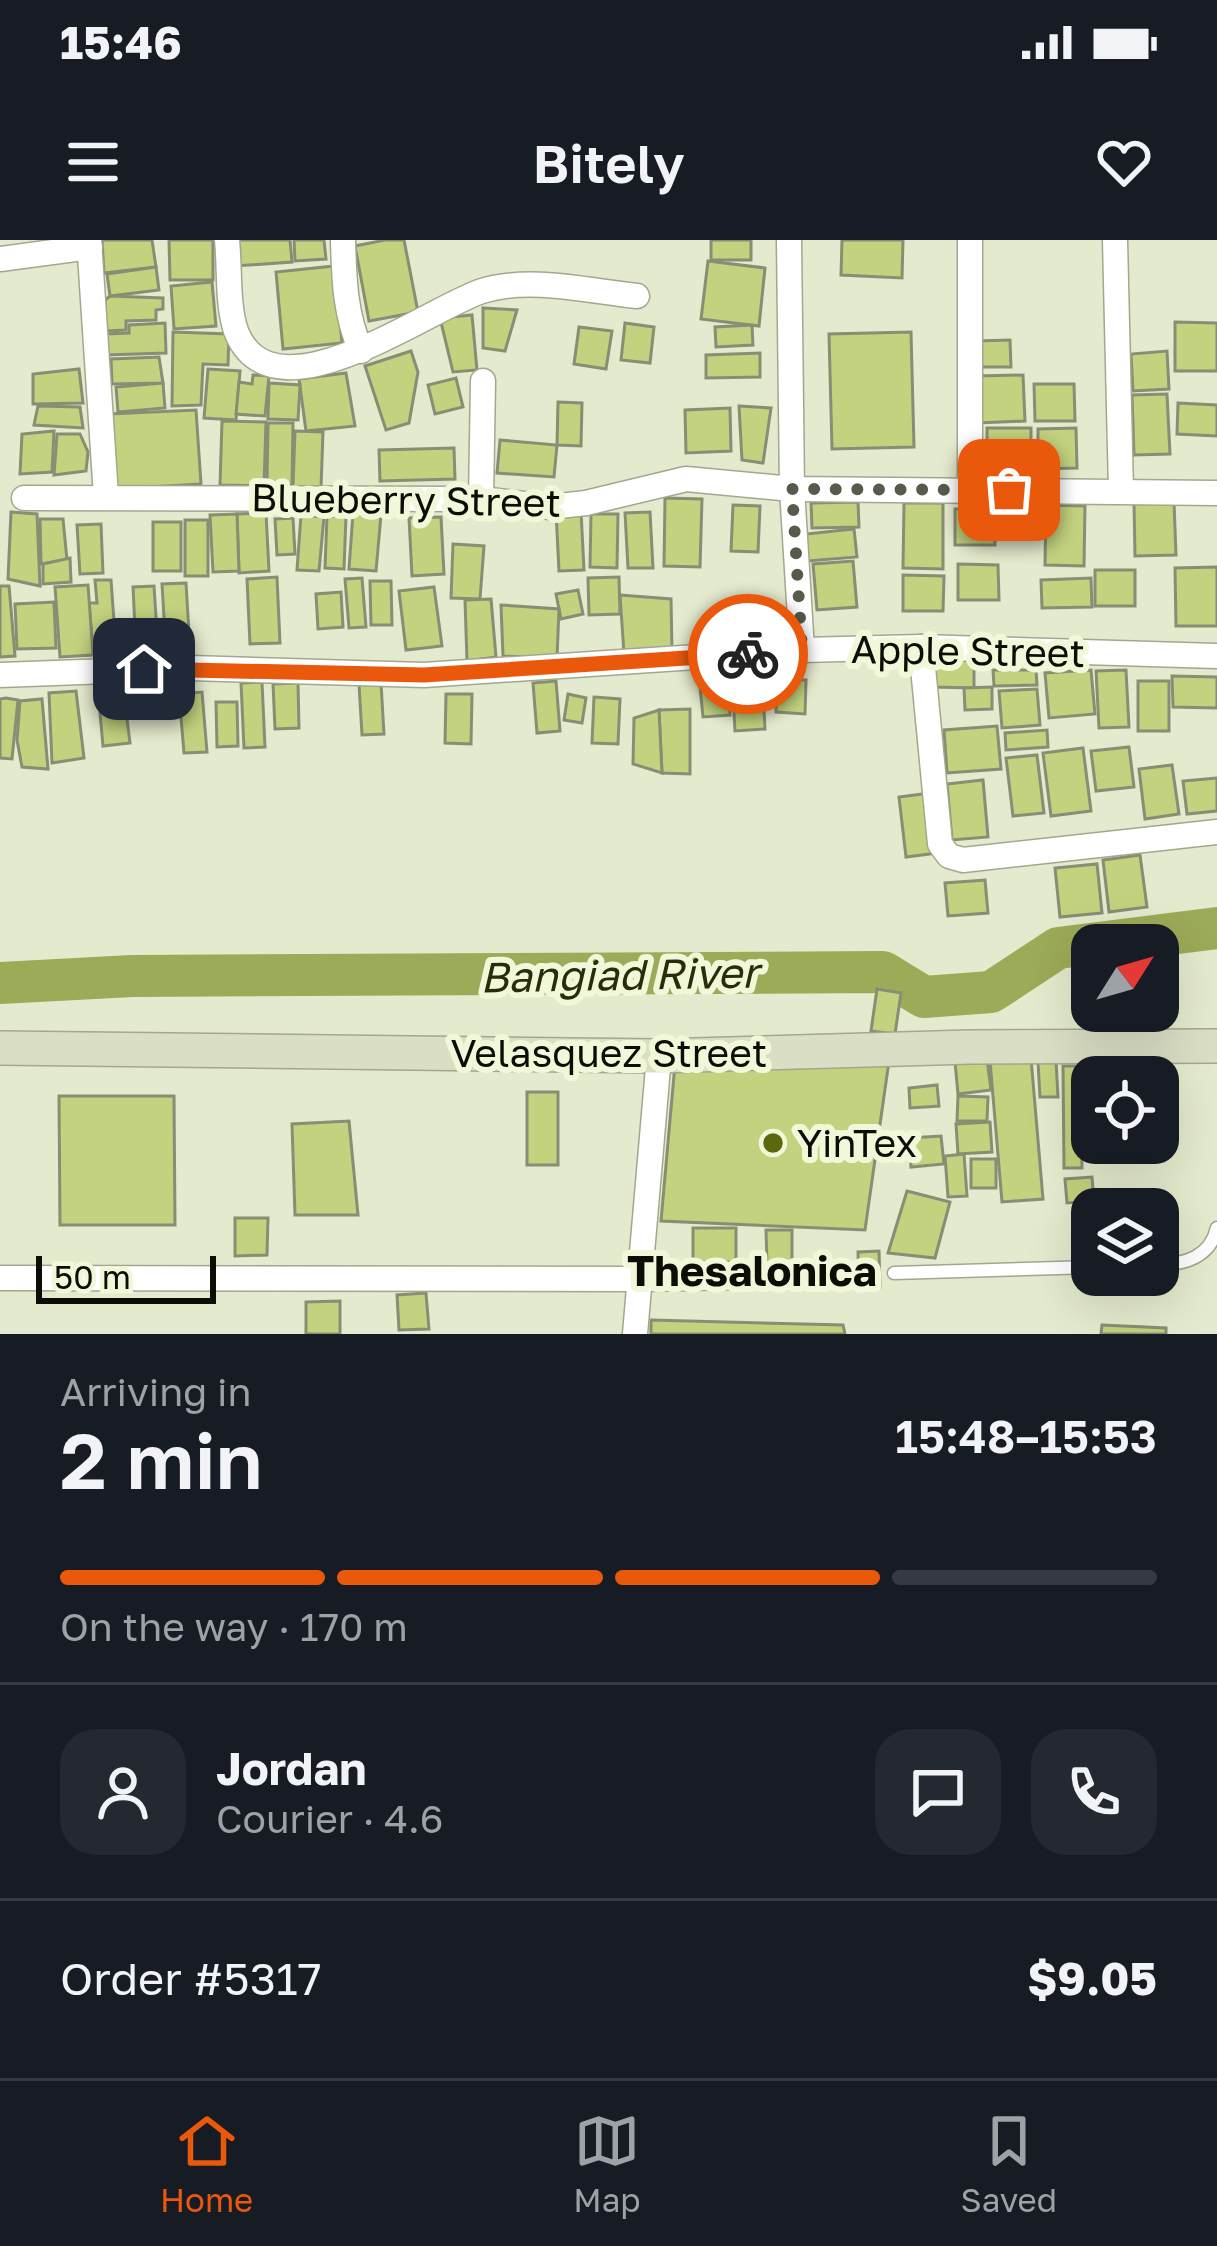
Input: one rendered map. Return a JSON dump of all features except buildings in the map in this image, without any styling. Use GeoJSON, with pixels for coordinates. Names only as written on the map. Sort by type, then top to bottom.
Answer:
{"type":"FeatureCollection","features":[{"type":"Feature","properties":{"kind":"main road","name":"Velasquez Street"},"geometry":{"type":"LineString","coordinates":[[0,1048],[659,1056],[1217,1046]]}},
{"type":"Feature","properties":{"kind":"street"},"geometry":{"type":"LineString","coordinates":[[227,240],[235,328],[247,351],[266,362],[287,366],[328,362],[361,351],[480,291],[518,284],[637,296]]}},
{"type":"Feature","properties":{"kind":"street"},"geometry":{"type":"LineString","coordinates":[[343,240],[344,294],[361,351]]}},
{"type":"Feature","properties":{"kind":"street"},"geometry":{"type":"LineString","coordinates":[[790,240],[792,489],[802,650]]}},
{"type":"Feature","properties":{"kind":"street"},"geometry":{"type":"LineString","coordinates":[[970,240],[970,489]]}},
{"type":"Feature","properties":{"kind":"street"},"geometry":{"type":"LineString","coordinates":[[1115,240],[1121,491]]}},
{"type":"Feature","properties":{"kind":"street"},"geometry":{"type":"LineString","coordinates":[[0,259],[89,243],[106,496]]}},
{"type":"Feature","properties":{"kind":"street"},"geometry":{"type":"LineString","coordinates":[[482,499],[484,381]]}},
{"type":"Feature","properties":{"kind":"street","name":"Blueberry Street"},"geometry":{"type":"LineString","coordinates":[[24,498],[482,499],[550,507],[686,479],[792,489],[1217,493]]}},
{"type":"Feature","properties":{"kind":"street"},"geometry":{"type":"LineString","coordinates":[[920,647],[940,844],[949,856],[962,860],[1217,832]]}},
{"type":"Feature","properties":{"kind":"street","name":"Apple Street"},"geometry":{"type":"LineString","coordinates":[[0,675],[191,668],[424,675],[802,650],[920,647],[1217,656]]}},
{"type":"Feature","properties":{"kind":"street"},"geometry":{"type":"LineString","coordinates":[[635,1334],[659,1056]]}},
{"type":"Feature","properties":{"kind":"street"},"geometry":{"type":"LineString","coordinates":[[0,1278],[839,1275]]}},
{"type":"Feature","properties":{"kind":"lane"},"geometry":{"type":"LineString","coordinates":[[1179,1261],[1197,1258],[1213,1243],[1217,1228]]}},
{"type":"Feature","properties":{"kind":"lane"},"geometry":{"type":"LineString","coordinates":[[894,1274],[1071,1268]]}},
{"type":"Feature","properties":{"kind":"waterway","name":"Bangiad River"},"geometry":{"type":"LineString","coordinates":[[0,983],[132,976],[883,972],[924,997],[991,992],[1058,948],[1217,928]]}},
{"type":"Feature","properties":{"kind":"way so far"},"geometry":{"type":"LineString","coordinates":[[748,654],[802,650],[792,489],[1009,490]]}},
{"type":"Feature","properties":{"kind":"place","name":"YinTex"},"geometry":{"type":"Point","coordinates":[773,1143]}},
{"type":"Feature","properties":{"kind":"district","name":"Thesalonica"},"geometry":{"type":"Point","coordinates":[752,1271]}},
{"type":"Feature","properties":{"kind":"route"},"geometry":{"type":"LineString","coordinates":[[144,669],[424,675],[748,654]]}}]}
